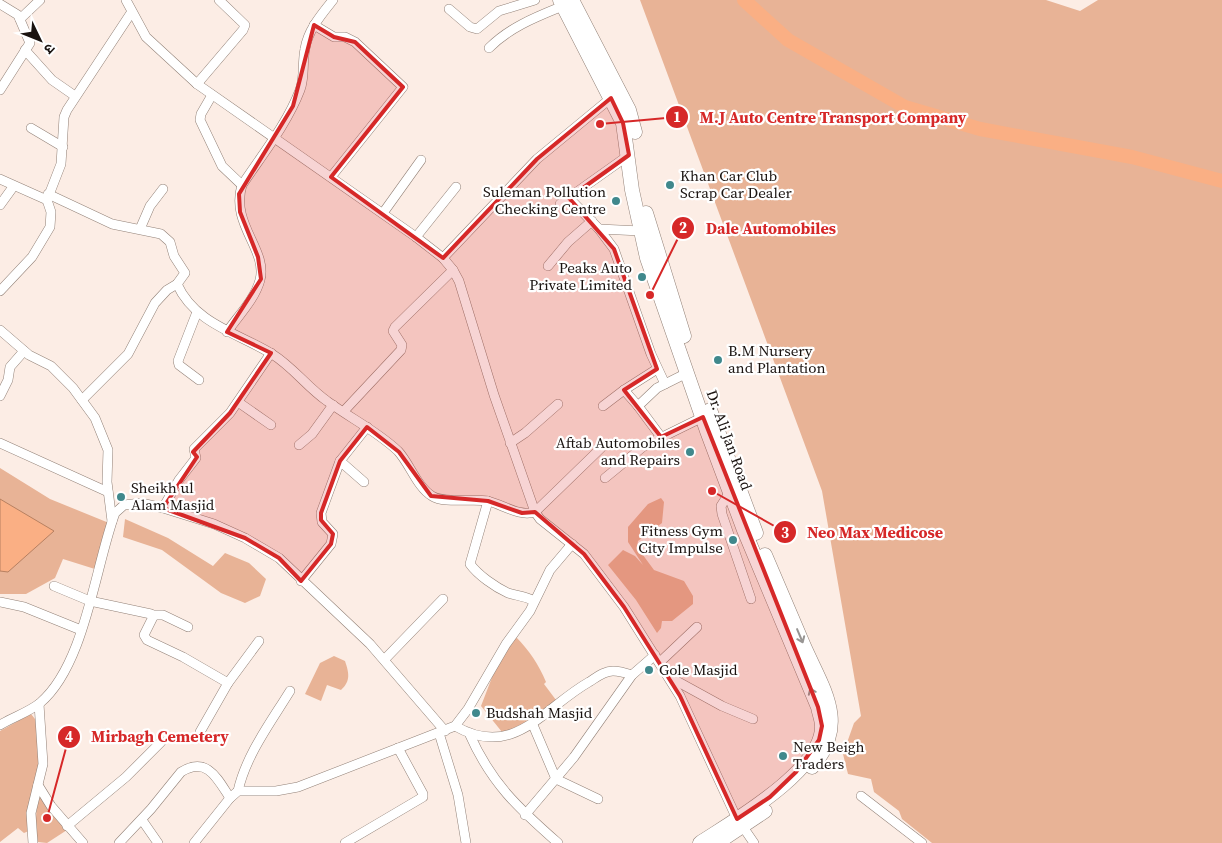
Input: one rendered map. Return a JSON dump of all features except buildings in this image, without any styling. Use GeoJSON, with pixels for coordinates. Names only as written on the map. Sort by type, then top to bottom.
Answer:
{"type":"FeatureCollection","features":[{"type":"Feature","properties":{"kind":"main road","name":"Dr. Ali Jan Road"},"geometry":{"type":"LineString","coordinates":[[565,2],[623,123],[632,190],[647,258],[730,492],[818,707],[822,726],[819,740],[796,772],[717,843]]}},
{"type":"Feature","properties":{"kind":"main road","name":"Dr. Ali Jan Road"},"geometry":{"type":"LineString","coordinates":[[565,2],[629,110],[636,135],[645,209],[696,374],[758,540],[827,693],[831,720],[830,733],[820,758],[780,801],[700,843]]}},
{"type":"Feature","properties":{"kind":"street"},"geometry":{"type":"LineString","coordinates":[[20,19],[40,0]]}},
{"type":"Feature","properties":{"kind":"street"},"geometry":{"type":"LineString","coordinates":[[197,84],[243,30],[245,25],[219,0]]}},
{"type":"Feature","properties":{"kind":"street"},"geometry":{"type":"LineString","coordinates":[[227,332],[261,279],[258,257],[240,212],[239,194],[242,185],[293,106],[300,89],[305,49],[314,24],[333,0]]}},
{"type":"Feature","properties":{"kind":"street"},"geometry":{"type":"LineString","coordinates":[[450,9],[470,27],[477,29],[499,11],[535,0]]}},
{"type":"Feature","properties":{"kind":"street"},"geometry":{"type":"LineString","coordinates":[[128,1],[131,13],[146,37],[197,84],[416,236],[443,258],[453,270],[459,281],[510,443],[535,512],[540,519],[572,544],[596,569],[658,658],[670,678],[740,823],[754,843]]}},
{"type":"Feature","properties":{"kind":"street"},"geometry":{"type":"LineString","coordinates":[[489,48],[500,37],[520,24],[565,2]]}},
{"type":"Feature","properties":{"kind":"street"},"geometry":{"type":"LineString","coordinates":[[0,4],[10,8],[20,19],[30,39],[0,90]]}},
{"type":"Feature","properties":{"kind":"street"},"geometry":{"type":"LineString","coordinates":[[0,291],[43,241],[52,220],[48,197],[61,164],[64,117],[75,96],[131,13]]}},
{"type":"Feature","properties":{"kind":"street"},"geometry":{"type":"LineString","coordinates":[[314,24],[334,37],[344,36],[355,42],[403,87],[331,177]]}},
{"type":"Feature","properties":{"kind":"street"},"geometry":{"type":"LineString","coordinates":[[25,50],[52,80],[75,96]]}},
{"type":"Feature","properties":{"kind":"street"},"geometry":{"type":"LineString","coordinates":[[212,95],[201,114],[200,120],[222,166],[242,185]]}},
{"type":"Feature","properties":{"kind":"street"},"geometry":{"type":"LineString","coordinates":[[443,258],[537,158],[611,98]]}},
{"type":"Feature","properties":{"kind":"street"},"geometry":{"type":"LineString","coordinates":[[31,128],[63,147]]}},
{"type":"Feature","properties":{"kind":"street"},"geometry":{"type":"LineString","coordinates":[[560,204],[628,155]]}},
{"type":"Feature","properties":{"kind":"street"},"geometry":{"type":"LineString","coordinates":[[383,213],[420,160]]}},
{"type":"Feature","properties":{"kind":"street"},"geometry":{"type":"LineString","coordinates":[[0,179],[13,187],[48,197],[94,217],[124,227],[161,234],[170,242],[174,256],[184,273],[177,284],[167,290],[156,303],[128,354],[82,400]]}},
{"type":"Feature","properties":{"kind":"street"},"geometry":{"type":"LineString","coordinates":[[0,205],[13,187]]}},
{"type":"Feature","properties":{"kind":"street"},"geometry":{"type":"LineString","coordinates":[[416,236],[456,187]]}},
{"type":"Feature","properties":{"kind":"street"},"geometry":{"type":"LineString","coordinates":[[140,230],[150,206],[163,189]]}},
{"type":"Feature","properties":{"kind":"street"},"geometry":{"type":"LineString","coordinates":[[569,198],[599,229],[617,255],[657,369],[665,384]]}},
{"type":"Feature","properties":{"kind":"street"},"geometry":{"type":"LineString","coordinates":[[548,266],[568,242],[592,221]]}},
{"type":"Feature","properties":{"kind":"street"},"geometry":{"type":"LineString","coordinates":[[599,229],[641,231]]}},
{"type":"Feature","properties":{"kind":"street"},"geometry":{"type":"LineString","coordinates":[[344,412],[401,350],[402,345],[394,334],[395,327],[453,270]]}},
{"type":"Feature","properties":{"kind":"street"},"geometry":{"type":"LineString","coordinates":[[177,284],[183,298],[198,312],[227,332],[271,353],[333,405],[367,427],[399,452],[431,496],[437,499],[488,501],[522,513],[535,512],[600,448]]}},
{"type":"Feature","properties":{"kind":"street"},"geometry":{"type":"LineString","coordinates":[[198,312],[178,360],[179,365],[199,380]]}},
{"type":"Feature","properties":{"kind":"street"},"geometry":{"type":"LineString","coordinates":[[0,330],[24,351],[51,366],[82,400],[95,418],[107,442],[109,458],[108,492],[112,521]]}},
{"type":"Feature","properties":{"kind":"street"},"geometry":{"type":"LineString","coordinates":[[0,396],[8,380],[10,367],[24,351]]}},
{"type":"Feature","properties":{"kind":"street"},"geometry":{"type":"LineString","coordinates":[[163,508],[179,480],[196,458],[194,449],[221,424],[271,353]]}},
{"type":"Feature","properties":{"kind":"street"},"geometry":{"type":"LineString","coordinates":[[603,406],[657,369]]}},
{"type":"Feature","properties":{"kind":"street"},"geometry":{"type":"LineString","coordinates":[[638,406],[650,393],[687,373]]}},
{"type":"Feature","properties":{"kind":"street"},"geometry":{"type":"LineString","coordinates":[[624,390],[661,437]]}},
{"type":"Feature","properties":{"kind":"street"},"geometry":{"type":"LineString","coordinates":[[238,402],[271,425]]}},
{"type":"Feature","properties":{"kind":"street"},"geometry":{"type":"LineString","coordinates":[[510,443],[526,433],[558,404]]}},
{"type":"Feature","properties":{"kind":"street"},"geometry":{"type":"LineString","coordinates":[[299,445],[312,434],[333,405]]}},
{"type":"Feature","properties":{"kind":"street"},"geometry":{"type":"LineString","coordinates":[[605,478],[633,454],[661,437],[702,417]]}},
{"type":"Feature","properties":{"kind":"street"},"geometry":{"type":"LineString","coordinates":[[301,581],[332,544],[334,537],[321,518],[340,461],[367,427]]}},
{"type":"Feature","properties":{"kind":"street"},"geometry":{"type":"LineString","coordinates":[[0,443],[108,492]]}},
{"type":"Feature","properties":{"kind":"street"},"geometry":{"type":"LineString","coordinates":[[340,461],[364,482]]}},
{"type":"Feature","properties":{"kind":"street"},"geometry":{"type":"LineString","coordinates":[[730,492],[722,506],[722,514],[751,599]]}},
{"type":"Feature","properties":{"kind":"street"},"geometry":{"type":"LineString","coordinates":[[488,501],[470,564],[502,590],[526,596],[534,601]]}},
{"type":"Feature","properties":{"kind":"street"},"geometry":{"type":"LineString","coordinates":[[0,725],[38,704],[52,692],[60,679],[81,630],[112,521],[116,513],[124,505],[141,503],[163,508],[214,524],[245,538],[279,558],[384,659],[442,732],[458,795],[466,843]]}},
{"type":"Feature","properties":{"kind":"street"},"geometry":{"type":"LineString","coordinates":[[238,791],[276,791],[298,787],[455,726],[468,709],[499,654],[530,611],[550,570],[572,544]]}},
{"type":"Feature","properties":{"kind":"street"},"geometry":{"type":"LineString","coordinates":[[54,586],[90,601],[163,616],[188,627]]}},
{"type":"Feature","properties":{"kind":"street"},"geometry":{"type":"LineString","coordinates":[[384,659],[443,599]]}},
{"type":"Feature","properties":{"kind":"street"},"geometry":{"type":"LineString","coordinates":[[0,602],[24,607],[81,630]]}},
{"type":"Feature","properties":{"kind":"street"},"geometry":{"type":"LineString","coordinates":[[152,615],[144,635],[146,640],[183,657],[228,683]]}},
{"type":"Feature","properties":{"kind":"street"},"geometry":{"type":"LineString","coordinates":[[525,815],[556,779],[607,713],[632,675],[658,658],[697,627]]}},
{"type":"Feature","properties":{"kind":"street"},"geometry":{"type":"LineString","coordinates":[[200,732],[228,683],[260,641]]}},
{"type":"Feature","properties":{"kind":"street"},"geometry":{"type":"LineString","coordinates":[[455,726],[469,733],[505,737],[533,725],[575,690],[602,673],[612,671],[632,675]]}},
{"type":"Feature","properties":{"kind":"street"},"geometry":{"type":"LineString","coordinates":[[670,678],[716,703],[754,719]]}},
{"type":"Feature","properties":{"kind":"street"},"geometry":{"type":"LineString","coordinates":[[194,843],[230,798],[238,791],[253,751],[290,691]]}},
{"type":"Feature","properties":{"kind":"street"},"geometry":{"type":"LineString","coordinates":[[33,843],[32,812],[43,751],[38,704]]}},
{"type":"Feature","properties":{"kind":"street"},"geometry":{"type":"LineString","coordinates":[[533,725],[556,779],[598,799]]}},
{"type":"Feature","properties":{"kind":"street"},"geometry":{"type":"LineString","coordinates":[[469,733],[488,771],[525,815],[558,843]]}},
{"type":"Feature","properties":{"kind":"street"},"geometry":{"type":"LineString","coordinates":[[67,826],[126,777],[161,742]]}},
{"type":"Feature","properties":{"kind":"street"},"geometry":{"type":"LineString","coordinates":[[345,843],[423,798],[423,794],[398,748]]}},
{"type":"Feature","properties":{"kind":"street"},"geometry":{"type":"LineString","coordinates":[[118,843],[142,820],[181,772],[187,768],[198,766],[212,771],[230,798]]}},
{"type":"Feature","properties":{"kind":"street"},"geometry":{"type":"LineString","coordinates":[[38,785],[51,806],[83,843]]}},
{"type":"Feature","properties":{"kind":"street"},"geometry":{"type":"LineString","coordinates":[[861,796],[916,841]]}},
{"type":"Feature","properties":{"kind":"street"},"geometry":{"type":"LineString","coordinates":[[142,820],[158,843]]}},
{"type":"Feature","properties":{"kind":"highlighted area"},"geometry":{"type":"Polygon","coordinates":[[[314,25],[334,37],[355,42],[403,87],[331,177],[443,258],[537,159],[611,98],[623,123],[629,155],[569,198],[614,249],[657,369],[624,390],[661,437],[703,417],[818,707],[822,726],[819,740],[796,772],[770,797],[737,819],[680,696],[624,607],[584,554],[535,512],[522,513],[488,501],[431,496],[399,452],[367,427],[340,461],[321,513],[321,520],[333,534],[331,544],[301,581],[279,558],[245,538],[163,508],[197,457],[193,452],[230,413],[271,353],[227,332],[261,279],[258,257],[240,212],[239,194],[293,106],[314,25]]]}},
{"type":"Feature","properties":{"kind":"shaded area"},"geometry":{"type":"Polygon","coordinates":[[[640,0],[1046,0],[1080,11],[1098,0],[1222,0],[1222,843],[932,843],[902,819],[899,811],[874,792],[871,779],[848,774],[843,754],[854,723],[861,716],[822,491],[640,0]]]}},
{"type":"Feature","properties":{"kind":"shaded area"},"geometry":{"type":"Polygon","coordinates":[[[0,468],[50,499],[109,523],[98,570],[63,559],[55,578],[26,594],[0,594],[0,468]]]}},
{"type":"Feature","properties":{"kind":"shaded area"},"geometry":{"type":"Polygon","coordinates":[[[661,498],[664,502],[662,523],[638,541],[637,547],[654,570],[684,581],[693,596],[693,604],[672,621],[662,621],[661,628],[657,633],[636,600],[608,565],[623,550],[635,556],[643,565],[628,542],[628,527],[648,504],[661,498]]]}},
{"type":"Feature","properties":{"kind":"shaded area"},"geometry":{"type":"Polygon","coordinates":[[[0,499],[54,531],[8,572],[0,571],[0,499]]]}},
{"type":"Feature","properties":{"kind":"shaded area"},"geometry":{"type":"Polygon","coordinates":[[[125,519],[168,538],[213,566],[225,553],[249,563],[266,579],[260,596],[245,603],[221,593],[162,550],[123,537],[125,519]]]}},
{"type":"Feature","properties":{"kind":"shaded area"},"geometry":{"type":"Polygon","coordinates":[[[516,637],[533,658],[546,682],[544,684],[556,700],[520,729],[502,732],[481,706],[496,667],[516,637]]]}},
{"type":"Feature","properties":{"kind":"shaded area"},"geometry":{"type":"Polygon","coordinates":[[[334,656],[345,661],[348,680],[344,687],[341,690],[327,685],[321,701],[305,694],[320,663],[334,656]]]}},
{"type":"Feature","properties":{"kind":"shaded area"},"geometry":{"type":"Polygon","coordinates":[[[31,714],[39,724],[42,755],[31,830],[24,833],[18,828],[0,842],[0,731],[31,714]]]}},
{"type":"Feature","properties":{"kind":"shaded area"},"geometry":{"type":"Polygon","coordinates":[[[40,794],[67,830],[47,843],[38,842],[37,836],[36,812],[40,794]]]}},
{"type":"Feature","properties":{"kind":"waterway"},"geometry":{"type":"LineString","coordinates":[[744,0],[788,40],[905,107],[980,129],[1132,157],[1222,181]]}},
{"type":"Feature","properties":{"kind":"place","name":"M.J Auto Centre Transport Company"},"geometry":{"type":"Point","coordinates":[600,124]}},
{"type":"Feature","properties":{"kind":"place","name":"Khan Car Club Scrap Car Dealer"},"geometry":{"type":"Point","coordinates":[670,185]}},
{"type":"Feature","properties":{"kind":"place","name":"Suleman Pollution Checking Centre"},"geometry":{"type":"Point","coordinates":[616,201]}},
{"type":"Feature","properties":{"kind":"place","name":"Peaks Auto Private Limited"},"geometry":{"type":"Point","coordinates":[642,277]}},
{"type":"Feature","properties":{"kind":"place","name":"Dale Automobiles"},"geometry":{"type":"Point","coordinates":[650,295]}},
{"type":"Feature","properties":{"kind":"place","name":"B.M Nursery and Plantation"},"geometry":{"type":"Point","coordinates":[718,360]}},
{"type":"Feature","properties":{"kind":"place","name":"Aftab Automobiles and Repairs"},"geometry":{"type":"Point","coordinates":[690,452]}},
{"type":"Feature","properties":{"kind":"place","name":"Neo Max Medicose"},"geometry":{"type":"Point","coordinates":[712,491]}},
{"type":"Feature","properties":{"kind":"place","name":"Sheikh ul Alam Masjid"},"geometry":{"type":"Point","coordinates":[121,497]}},
{"type":"Feature","properties":{"kind":"place","name":"Fitness Gym City Impulse"},"geometry":{"type":"Point","coordinates":[733,540]}},
{"type":"Feature","properties":{"kind":"place","name":"Gole Masjid"},"geometry":{"type":"Point","coordinates":[649,670]}},
{"type":"Feature","properties":{"kind":"place","name":"Budshah Masjid"},"geometry":{"type":"Point","coordinates":[476,713]}},
{"type":"Feature","properties":{"kind":"place","name":"New Beigh Traders"},"geometry":{"type":"Point","coordinates":[783,756]}},
{"type":"Feature","properties":{"kind":"place","name":"Mirbagh Cemetery"},"geometry":{"type":"Point","coordinates":[47,818]}}]}
